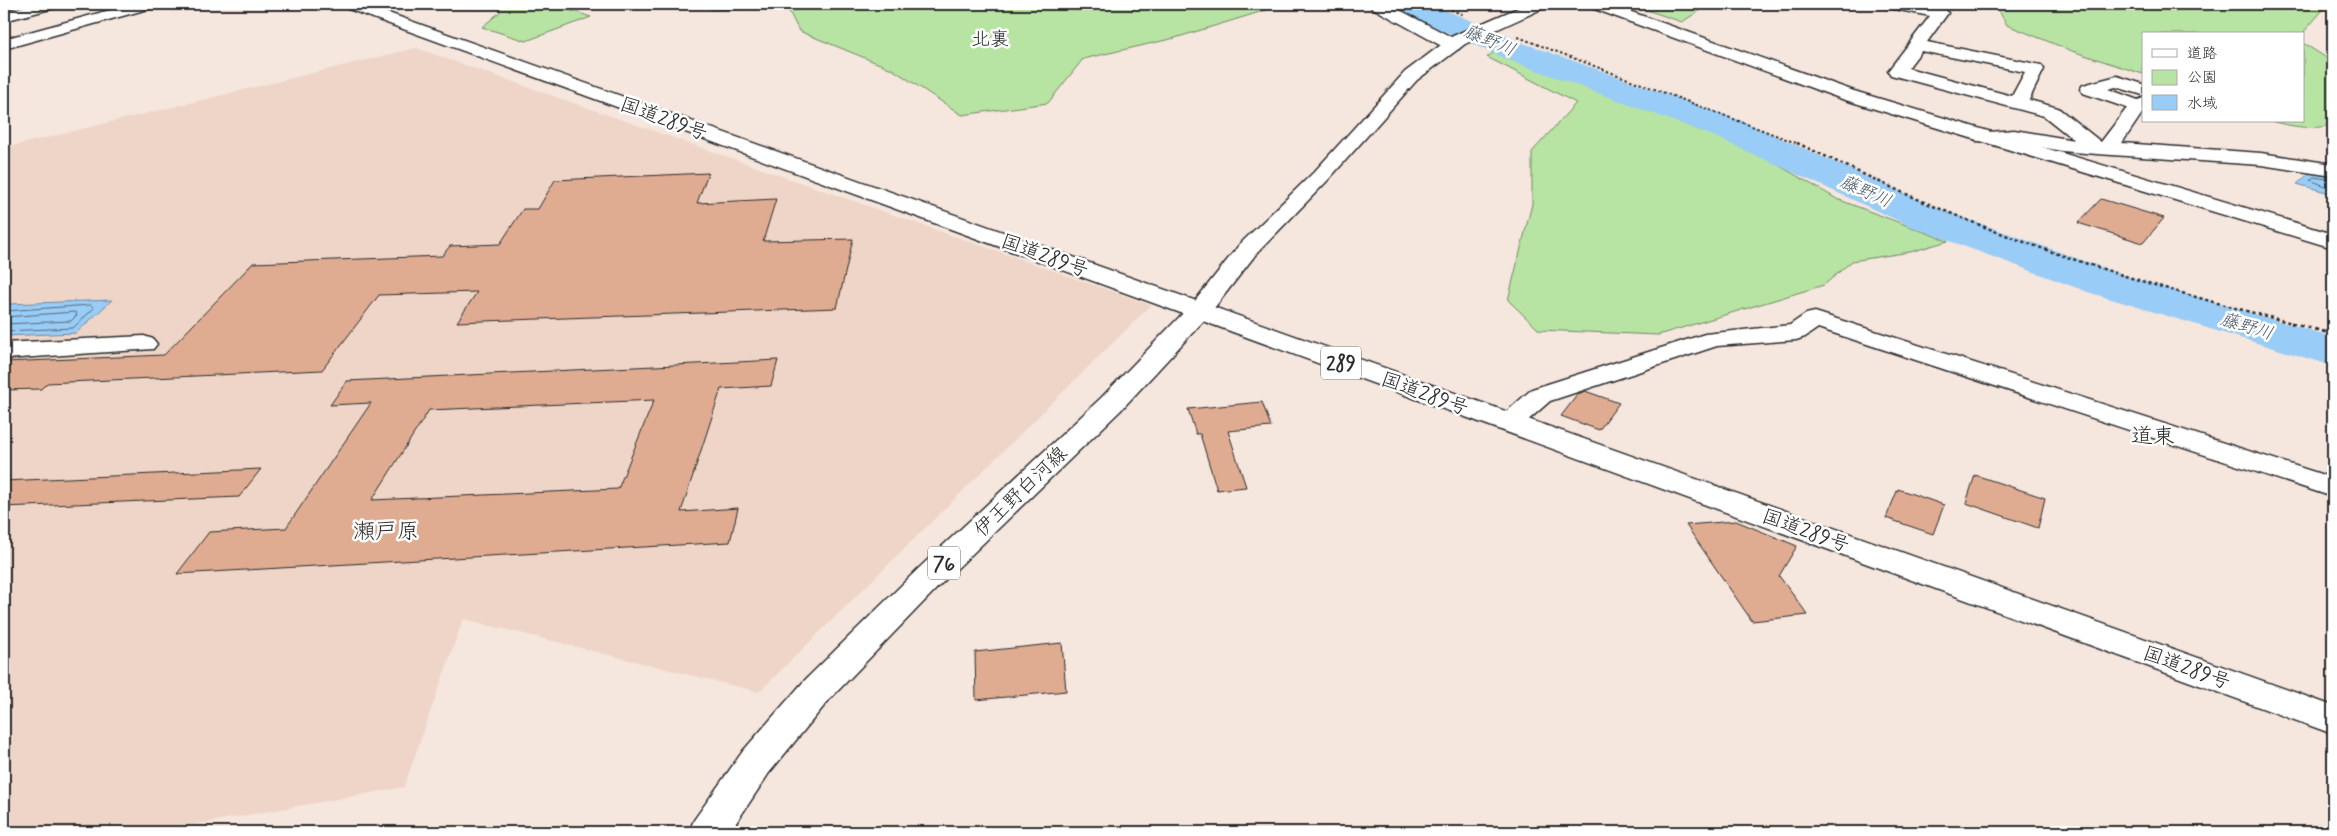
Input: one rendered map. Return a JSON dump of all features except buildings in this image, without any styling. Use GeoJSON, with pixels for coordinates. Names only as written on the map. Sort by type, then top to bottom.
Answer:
{"type":"FeatureCollection","features":[{"type":"Feature","properties":{"kind":"main road"},"geometry":{"type":"LineString","coordinates":[[4,16],[52,4]]}},
{"type":"Feature","properties":{"kind":"main road"},"geometry":{"type":"LineString","coordinates":[[9,39],[149,4]]}},
{"type":"Feature","properties":{"kind":"main road","name":"国道289号"},"geometry":{"type":"LineString","coordinates":[[349,4],[2333,720]]}},
{"type":"Feature","properties":{"kind":"main road"},"geometry":{"type":"LineString","coordinates":[[1377,4],[1456,42]]}},
{"type":"Feature","properties":{"kind":"main road","name":"伊王野白河線"},"geometry":{"type":"LineString","coordinates":[[708,832],[756,762],[818,690],[930,576],[1111,404],[1199,311],[1248,249],[1321,176],[1411,76],[1456,42],[1540,4]]}},
{"type":"Feature","properties":{"kind":"main road"},"geometry":{"type":"LineString","coordinates":[[1595,4],[1848,95],[2333,241]]}},
{"type":"Feature","properties":{"kind":"main road"},"geometry":{"type":"LineString","coordinates":[[1890,4],[1932,7],[1940,13],[1897,70],[2051,112],[2103,148]]}},
{"type":"Feature","properties":{"kind":"main road"},"geometry":{"type":"LineString","coordinates":[[1916,45],[2035,69],[2018,103]]}},
{"type":"Feature","properties":{"kind":"main road"},"geometry":{"type":"LineString","coordinates":[[2103,148],[2141,100]]}},
{"type":"Feature","properties":{"kind":"main road"},"geometry":{"type":"LineString","coordinates":[[1984,137],[2014,136],[2062,145],[2261,159],[2333,170]]}},
{"type":"Feature","properties":{"kind":"main road"},"geometry":{"type":"LineString","coordinates":[[1508,423],[1540,395],[1714,339],[1796,332],[1815,319],[2333,488]]}},
{"type":"Feature","properties":{"kind":"main road"},"geometry":{"type":"LineString","coordinates":[[4,351],[144,344]]}},
{"type":"Feature","properties":{"kind":"path"},"geometry":{"type":"LineString","coordinates":[[1436,4],[1487,27],[1784,137],[1954,215],[2046,250],[2169,291],[2333,334]]}},
{"type":"Feature","properties":{"kind":"shaded area"},"geometry":{"type":"Polygon","coordinates":[[[416,48],[1151,305],[759,692],[463,619],[404,787],[153,832],[4,832],[4,148],[416,48]]]}},
{"type":"Feature","properties":{"kind":"green space"},"geometry":{"type":"Polygon","coordinates":[[[500,4],[551,4],[591,17],[526,41],[482,27],[500,12],[500,4]]]}},
{"type":"Feature","properties":{"kind":"green space"},"geometry":{"type":"Polygon","coordinates":[[[704,4],[1286,4],[1175,38],[1083,59],[1048,103],[962,115],[892,69],[799,31],[787,7],[712,10],[704,4]]]}},
{"type":"Feature","properties":{"kind":"green space"},"geometry":{"type":"Polygon","coordinates":[[[1629,4],[1710,4],[1682,22],[1629,4]]]}},
{"type":"Feature","properties":{"kind":"green space"},"geometry":{"type":"Polygon","coordinates":[[[1995,4],[2328,4],[2304,32],[2142,32],[2142,74],[2072,51],[2007,25],[1995,4]]]}},
{"type":"Feature","properties":{"kind":"green space"},"geometry":{"type":"Polygon","coordinates":[[[2304,44],[2333,62],[2333,124],[2318,127],[2294,126],[2275,122],[2304,122],[2304,44]]]}},
{"type":"Feature","properties":{"kind":"green space"},"geometry":{"type":"Polygon","coordinates":[[[1496,51],[1735,140],[1837,199],[1948,241],[1910,252],[1852,261],[1824,285],[1658,335],[1539,330],[1508,300],[1532,204],[1532,152],[1576,103],[1487,57],[1496,51]]]}},
{"type":"Feature","properties":{"kind":"water"},"geometry":{"type":"Polygon","coordinates":[[[2312,171],[2333,176],[2333,194],[2297,184],[2312,171]]]}},
{"type":"Feature","properties":{"kind":"water"},"geometry":{"type":"Polygon","coordinates":[[[112,300],[76,333],[4,336],[4,308],[9,304],[112,300]]]}},
{"type":"Feature","properties":{"kind":"waterway","name":"藤野川"},"geometry":{"type":"LineString","coordinates":[[1407,4],[1515,51],[1729,129],[1926,218],[2104,283],[2333,352]]}},
{"type":"Feature","properties":{"kind":"district","name":"北裏"},"geometry":{"type":"Point","coordinates":[990,38]}},
{"type":"Feature","properties":{"kind":"district","name":"道東"},"geometry":{"type":"Point","coordinates":[2153,435]}},
{"type":"Feature","properties":{"kind":"district","name":"瀬戸原"},"geometry":{"type":"Point","coordinates":[386,530]}}]}
